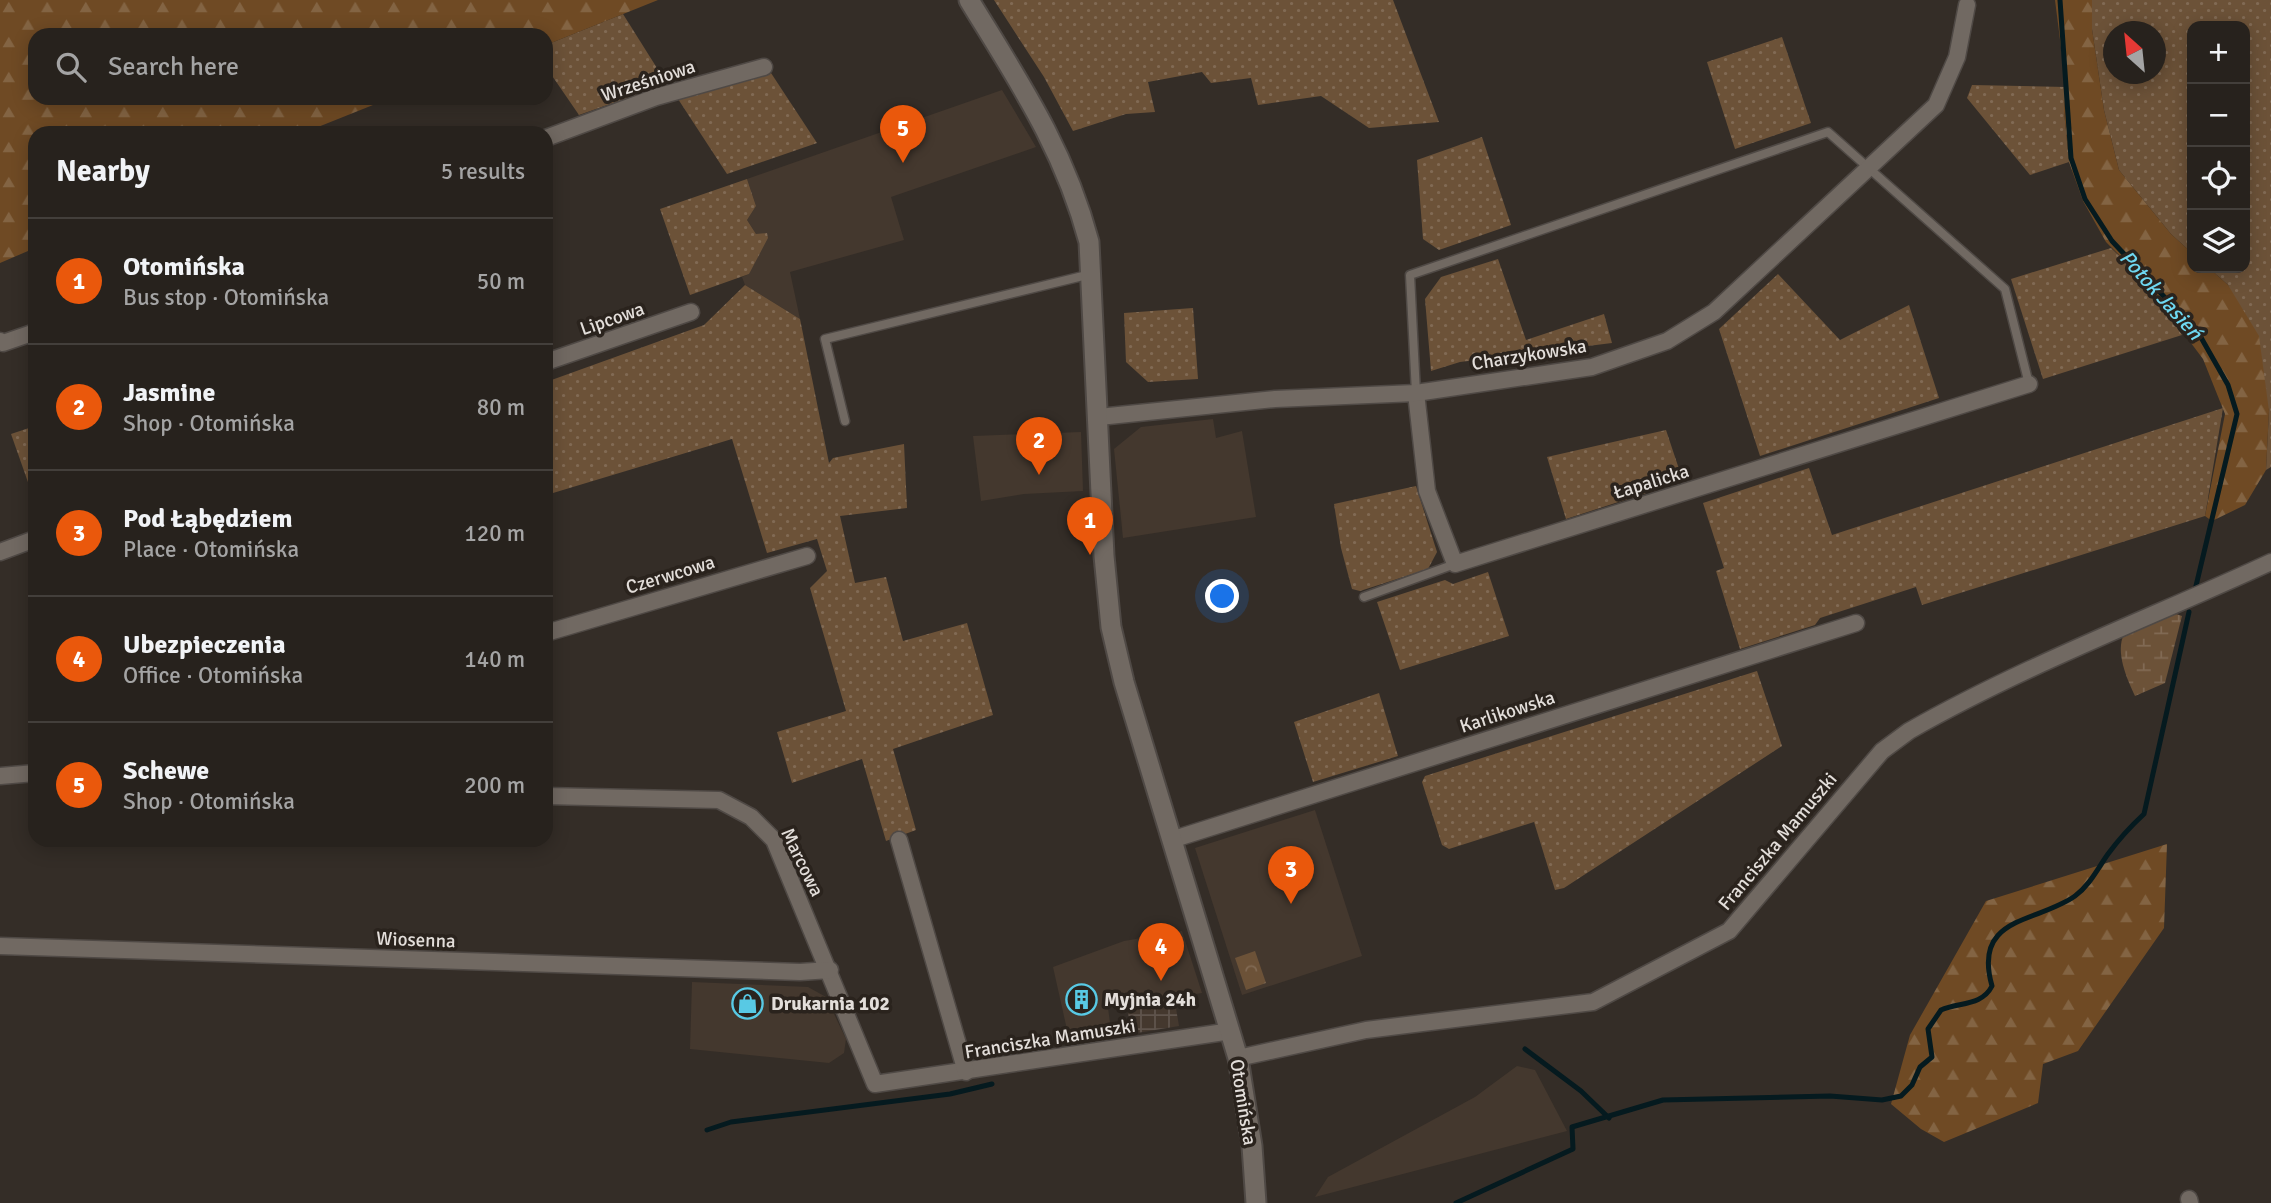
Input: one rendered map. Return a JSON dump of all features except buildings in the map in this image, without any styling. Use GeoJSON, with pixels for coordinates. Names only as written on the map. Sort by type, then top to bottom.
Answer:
{"type":"FeatureCollection","features":[{"type":"Feature","properties":{"kind":"street","name":"Otomińska"},"geometry":{"type":"LineString","coordinates":[[969,0],[1057,149],[1076,192],[1089,242],[1104,556],[1111,626],[1124,682],[1238,1058],[1252,1146],[1256,1203]]}},
{"type":"Feature","properties":{"kind":"street","name":"Charzykowska"},"geometry":{"type":"LineString","coordinates":[[1099,417],[1275,399],[1416,393],[1592,367],[1667,341],[1714,313],[1868,165],[1936,105],[1957,57],[1967,5]]}},
{"type":"Feature","properties":{"kind":"street","name":"Wrześniowa"},"geometry":{"type":"LineString","coordinates":[[553,135],[656,97],[764,66]]}},
{"type":"Feature","properties":{"kind":"street","name":"Lipcowa"},"geometry":{"type":"LineString","coordinates":[[553,360],[691,312]]}},
{"type":"Feature","properties":{"kind":"street"},"geometry":{"type":"LineString","coordinates":[[0,341],[3,343],[28,334]]}},
{"type":"Feature","properties":{"kind":"street","name":"Łapalicka"},"geometry":{"type":"LineString","coordinates":[[1455,564],[2029,384]]}},
{"type":"Feature","properties":{"kind":"street"},"geometry":{"type":"LineString","coordinates":[[1416,393],[1427,491],[1455,564]]}},
{"type":"Feature","properties":{"kind":"street"},"geometry":{"type":"LineString","coordinates":[[0,552],[28,542]]}},
{"type":"Feature","properties":{"kind":"street","name":"Czerwcowa"},"geometry":{"type":"LineString","coordinates":[[553,631],[807,556]]}},
{"type":"Feature","properties":{"kind":"street","name":"Franciszka Mamuszki"},"geometry":{"type":"LineString","coordinates":[[1238,1058],[1366,1030],[1593,1002],[1729,931],[1882,751],[1909,731],[2112,630],[2184,602],[2271,562]]}},
{"type":"Feature","properties":{"kind":"street","name":"Karlikowska"},"geometry":{"type":"LineString","coordinates":[[1171,840],[1856,623]]}},
{"type":"Feature","properties":{"kind":"street"},"geometry":{"type":"LineString","coordinates":[[0,776],[28,774]]}},
{"type":"Feature","properties":{"kind":"street","name":"Marcowa"},"geometry":{"type":"LineString","coordinates":[[553,796],[719,800],[751,817],[774,839],[875,1084]]}},
{"type":"Feature","properties":{"kind":"street"},"geometry":{"type":"LineString","coordinates":[[899,840],[966,1072]]}},
{"type":"Feature","properties":{"kind":"street","name":"Wiosenna"},"geometry":{"type":"LineString","coordinates":[[0,946],[786,972],[830,970]]}},
{"type":"Feature","properties":{"kind":"street","name":"Franciszka Mamuszki"},"geometry":{"type":"LineString","coordinates":[[875,1084],[1231,1031]]}},
{"type":"Feature","properties":{"kind":"lane"},"geometry":{"type":"LineString","coordinates":[[1416,393],[1410,275],[1828,132],[2005,289],[2029,384]]}},
{"type":"Feature","properties":{"kind":"lane"},"geometry":{"type":"LineString","coordinates":[[845,421],[825,339],[1091,274]]}},
{"type":"Feature","properties":{"kind":"lane"},"geometry":{"type":"LineString","coordinates":[[1364,597],[1455,564]]}},
{"type":"Feature","properties":{"kind":"shaded area"},"geometry":{"type":"Polygon","coordinates":[[[1002,90],[1036,147],[891,197],[904,240],[790,272],[800,319],[745,285],[742,277],[749,274],[756,234],[747,220],[756,206],[747,179],[1002,90]]]}},
{"type":"Feature","properties":{"kind":"shaded area"},"geometry":{"type":"Polygon","coordinates":[[[1213,419],[1216,438],[1242,431],[1256,517],[1123,538],[1114,449],[1141,427],[1213,419]]]}},
{"type":"Feature","properties":{"kind":"shaded area"},"geometry":{"type":"Polygon","coordinates":[[[1081,432],[1083,491],[1024,494],[981,501],[973,436],[1081,432]]]}},
{"type":"Feature","properties":{"kind":"shaded area"},"geometry":{"type":"Polygon","coordinates":[[[1315,810],[1362,956],[1242,995],[1195,848],[1315,810]]]}},
{"type":"Feature","properties":{"kind":"shaded area"},"geometry":{"type":"Polygon","coordinates":[[[1182,931],[1202,993],[1108,1008],[1112,1037],[1070,1043],[1053,967],[1124,941],[1182,931]]]}},
{"type":"Feature","properties":{"kind":"shaded area"},"geometry":{"type":"Polygon","coordinates":[[[692,982],[808,987],[826,997],[846,1039],[844,1053],[829,1063],[690,1049],[692,982]]]}},
{"type":"Feature","properties":{"kind":"shaded area"},"geometry":{"type":"Polygon","coordinates":[[[1174,997],[1179,1026],[1131,1034],[1127,1005],[1174,997]]]}},
{"type":"Feature","properties":{"kind":"shaded area"},"geometry":{"type":"Polygon","coordinates":[[[1517,1066],[1535,1070],[1567,1131],[1315,1197],[1328,1177],[1475,1097],[1517,1066]]]}},
{"type":"Feature","properties":{"kind":"green space"},"geometry":{"type":"Polygon","coordinates":[[[0,0],[658,0],[553,42],[553,28],[28,28],[28,105],[373,105],[320,126],[28,126],[28,251],[0,263],[0,0]]]}},
{"type":"Feature","properties":{"kind":"green space"},"geometry":{"type":"Polygon","coordinates":[[[994,0],[1393,0],[1439,122],[1369,128],[1321,96],[1258,105],[1251,78],[1211,83],[1202,72],[1148,82],[1155,112],[1126,114],[1073,131],[1044,77],[994,0]]]}},
{"type":"Feature","properties":{"kind":"green space"},"geometry":{"type":"Polygon","coordinates":[[[2055,0],[2092,0],[2092,29],[2104,110],[2119,170],[2171,234],[2187,248],[2187,273],[2215,273],[2228,285],[2259,336],[2269,411],[2266,470],[2245,505],[2212,521],[2205,516],[2225,414],[2203,359],[2143,279],[2106,242],[2083,201],[2069,162],[2064,111],[2066,87],[2055,0]]]}},
{"type":"Feature","properties":{"kind":"green space"},"geometry":{"type":"Polygon","coordinates":[[[2092,0],[2271,0],[2271,467],[2266,470],[2269,411],[2228,285],[2215,273],[2250,273],[2250,21],[2187,21],[2187,248],[2171,234],[2119,170],[2104,110],[2092,29],[2092,0]]]}},
{"type":"Feature","properties":{"kind":"green space"},"geometry":{"type":"Polygon","coordinates":[[[623,14],[667,84],[579,115],[553,77],[553,42],[623,14]]]}},
{"type":"Feature","properties":{"kind":"green space"},"geometry":{"type":"Polygon","coordinates":[[[1782,37],[1811,123],[1735,149],[1707,62],[1782,37]]]}},
{"type":"Feature","properties":{"kind":"green space"},"geometry":{"type":"Polygon","coordinates":[[[771,73],[817,143],[727,174],[678,99],[771,73]]]}},
{"type":"Feature","properties":{"kind":"green space"},"geometry":{"type":"Polygon","coordinates":[[[1972,85],[2066,87],[2064,111],[2069,162],[2030,175],[1967,98],[1972,85]]]}},
{"type":"Feature","properties":{"kind":"green space"},"geometry":{"type":"Polygon","coordinates":[[[1482,137],[1511,225],[1439,250],[1423,239],[1417,160],[1482,137]]]}},
{"type":"Feature","properties":{"kind":"green space"},"geometry":{"type":"Polygon","coordinates":[[[747,179],[756,206],[747,220],[756,234],[767,233],[768,238],[749,274],[690,295],[660,209],[747,179]]]}},
{"type":"Feature","properties":{"kind":"green space"},"geometry":{"type":"Polygon","coordinates":[[[2111,248],[2143,279],[2182,335],[2043,379],[2011,279],[2111,248]]]}},
{"type":"Feature","properties":{"kind":"green space"},"geometry":{"type":"Polygon","coordinates":[[[1498,259],[1526,340],[1604,314],[1612,343],[1460,362],[1431,371],[1425,299],[1441,277],[1498,259]]]}},
{"type":"Feature","properties":{"kind":"green space"},"geometry":{"type":"Polygon","coordinates":[[[1778,274],[1840,340],[1909,305],[1939,398],[1760,456],[1719,329],[1778,274]]]}},
{"type":"Feature","properties":{"kind":"green space"},"geometry":{"type":"Polygon","coordinates":[[[745,285],[800,319],[829,463],[833,458],[904,444],[907,508],[840,516],[855,583],[886,577],[903,641],[967,623],[993,715],[893,749],[916,830],[886,841],[862,759],[792,783],[777,732],[846,711],[810,588],[827,571],[817,539],[767,553],[732,439],[553,493],[553,379],[704,325],[745,285]]]}},
{"type":"Feature","properties":{"kind":"green space"},"geometry":{"type":"Polygon","coordinates":[[[1193,308],[1198,379],[1148,382],[1126,362],[1124,313],[1193,308]]]}},
{"type":"Feature","properties":{"kind":"green space"},"geometry":{"type":"Polygon","coordinates":[[[2223,408],[2205,516],[1922,605],[1916,587],[1820,618],[1815,625],[1740,649],[1716,571],[1724,568],[1703,503],[1809,468],[1832,535],[2223,408]]]}},
{"type":"Feature","properties":{"kind":"green space"},"geometry":{"type":"Polygon","coordinates":[[[28,428],[28,482],[11,434],[28,428]]]}},
{"type":"Feature","properties":{"kind":"green space"},"geometry":{"type":"Polygon","coordinates":[[[1666,430],[1683,481],[1566,519],[1547,457],[1666,430]]]}},
{"type":"Feature","properties":{"kind":"green space"},"geometry":{"type":"Polygon","coordinates":[[[1416,486],[1437,552],[1428,569],[1360,591],[1352,589],[1341,548],[1334,504],[1416,486]]]}},
{"type":"Feature","properties":{"kind":"green space"},"geometry":{"type":"Polygon","coordinates":[[[1488,572],[1509,636],[1400,670],[1377,602],[1445,580],[1453,584],[1488,572]]]}},
{"type":"Feature","properties":{"kind":"green space"},"geometry":{"type":"Polygon","coordinates":[[[2176,614],[2182,616],[2165,683],[2135,696],[2121,657],[2124,634],[2176,614]]]}},
{"type":"Feature","properties":{"kind":"green space"},"geometry":{"type":"Polygon","coordinates":[[[1757,671],[1782,746],[1564,888],[1555,890],[1534,822],[1449,849],[1442,845],[1422,782],[1425,776],[1757,671]]]}},
{"type":"Feature","properties":{"kind":"green space"},"geometry":{"type":"Polygon","coordinates":[[[1379,693],[1398,756],[1313,782],[1294,722],[1379,693]]]}},
{"type":"Feature","properties":{"kind":"green space"},"geometry":{"type":"Polygon","coordinates":[[[2167,844],[2164,928],[2078,1051],[2043,1064],[2038,1103],[1944,1142],[1921,1129],[1891,1104],[1910,1035],[1986,901],[2167,844]]]}},
{"type":"Feature","properties":{"kind":"green space"},"geometry":{"type":"Polygon","coordinates":[[[1255,951],[1266,983],[1246,990],[1235,958],[1255,951]]]}},
{"type":"Feature","properties":{"kind":"waterway","name":"Potok Jasień"},"geometry":{"type":"LineString","coordinates":[[2060,0],[2071,158],[2085,199],[2112,241],[2199,334],[2228,385],[2237,414],[2195,590]]}},
{"type":"Feature","properties":{"kind":"waterway"},"geometry":{"type":"LineString","coordinates":[[1456,1203],[1573,1149],[1572,1127],[1663,1100],[1830,1096],[1882,1100],[1901,1096],[1912,1085],[1920,1067],[1932,1057],[1928,1029],[1941,1010],[1976,1000],[1992,986],[1988,963],[1991,946],[1999,934],[2012,925],[2060,905],[2080,892],[2116,843],[2144,814],[2189,612]]}},
{"type":"Feature","properties":{"kind":"waterway"},"geometry":{"type":"LineString","coordinates":[[1525,1049],[1581,1091],[1609,1118]]}},
{"type":"Feature","properties":{"kind":"waterway"},"geometry":{"type":"LineString","coordinates":[[707,1130],[731,1122],[950,1094],[992,1084]]}},
{"type":"Feature","properties":{"kind":"place","name":"Schewe"},"geometry":{"type":"Point","coordinates":[903,163]}},
{"type":"Feature","properties":{"kind":"place","name":"Jasmine"},"geometry":{"type":"Point","coordinates":[1039,475]}},
{"type":"Feature","properties":{"kind":"place","name":"Otomińska"},"geometry":{"type":"Point","coordinates":[1090,555]}},
{"type":"Feature","properties":{"kind":"place","name":"Pod Łąbędziem"},"geometry":{"type":"Point","coordinates":[1291,904]}},
{"type":"Feature","properties":{"kind":"place","name":"Ubezpieczenia"},"geometry":{"type":"Point","coordinates":[1161,981]}},
{"type":"Feature","properties":{"kind":"place","name":"Myjnia 24h"},"geometry":{"type":"Point","coordinates":[1081,999]}},
{"type":"Feature","properties":{"kind":"place","name":"Drukarnia 102"},"geometry":{"type":"Point","coordinates":[748,1003]}}]}
